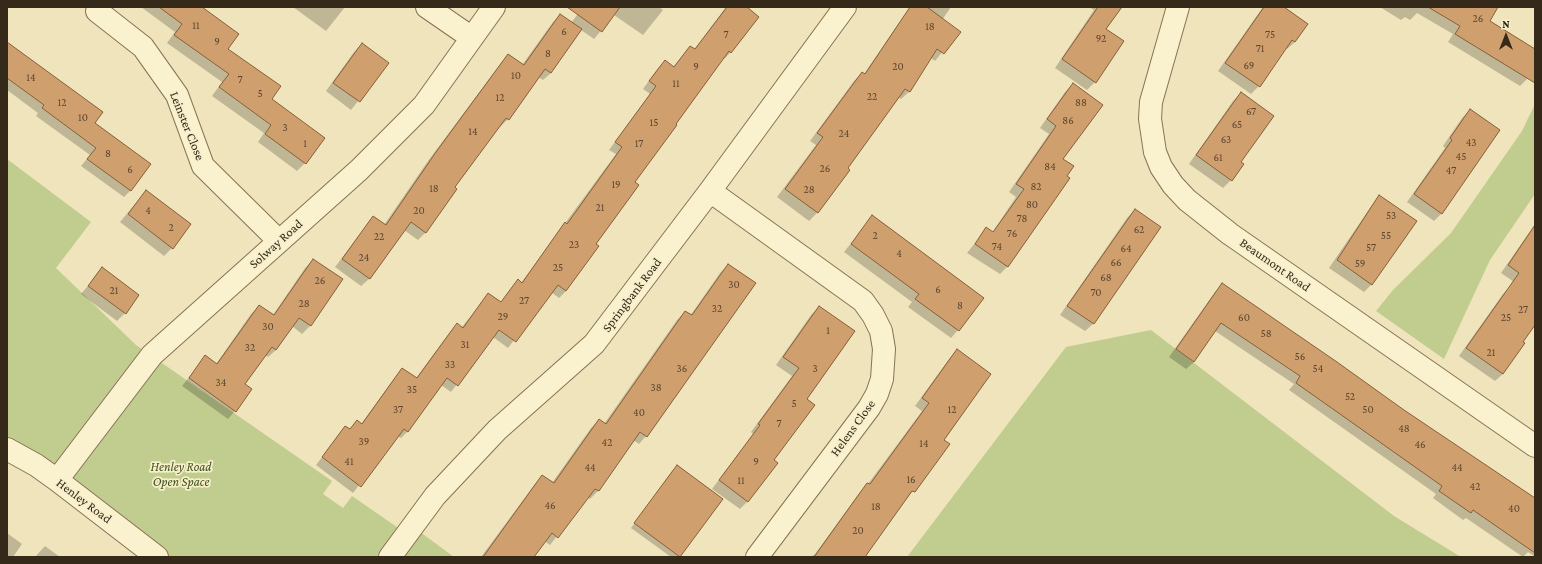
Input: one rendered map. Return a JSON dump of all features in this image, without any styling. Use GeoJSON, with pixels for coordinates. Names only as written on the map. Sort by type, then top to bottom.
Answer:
{"type":"FeatureCollection","features":[{"type":"Feature","properties":{"kind":"street"},"geometry":{"type":"LineString","coordinates":[[427,7],[472,38]]}},
{"type":"Feature","properties":{"kind":"street","name":"Solway Road"},"geometry":{"type":"LineString","coordinates":[[57,480],[152,354],[359,170],[424,105],[494,7]]}},
{"type":"Feature","properties":{"kind":"street","name":"Beaumont Road"},"geometry":{"type":"LineString","coordinates":[[1178,7],[1151,102],[1150,119],[1155,152],[1161,167],[1173,185],[1187,200],[1230,234],[1535,446]]}},
{"type":"Feature","properties":{"kind":"street","name":"Springbank Road"},"geometry":{"type":"LineString","coordinates":[[390,557],[435,496],[498,430],[594,344],[710,191],[838,10]]}},
{"type":"Feature","properties":{"kind":"street","name":"Leinster Close"},"geometry":{"type":"LineString","coordinates":[[97,11],[143,47],[177,95],[203,166],[279,241]]}},
{"type":"Feature","properties":{"kind":"street","name":"Helens Close"},"geometry":{"type":"LineString","coordinates":[[710,191],[863,301],[873,315],[881,331],[884,349],[882,379],[877,394],[869,408],[757,557]]}},
{"type":"Feature","properties":{"kind":"street","name":"Henley Road"},"geometry":{"type":"LineString","coordinates":[[7,449],[57,480],[157,557]]}},
{"type":"Feature","properties":{"kind":"green space"},"geometry":{"type":"Polygon","coordinates":[[[1535,104],[1535,194],[1490,260],[1444,359],[1376,311],[1393,290],[1451,233],[1522,131],[1535,104]]]}},
{"type":"Feature","properties":{"kind":"green space","name":"Henley Road Open Space"},"geometry":{"type":"Polygon","coordinates":[[[7,159],[91,222],[56,268],[136,345],[332,481],[323,494],[343,508],[352,496],[407,534],[412,526],[454,557],[157,557],[7,449],[7,159]]]}},
{"type":"Feature","properties":{"kind":"green space"},"geometry":{"type":"Polygon","coordinates":[[[1151,330],[1394,516],[1461,557],[907,557],[1066,347],[1151,330]]]}},
{"type":"Feature","properties":{"kind":"building"},"geometry":{"type":"Polygon","coordinates":[[[159,7],[202,7],[239,34],[228,49],[281,86],[272,99],[325,138],[306,164],[265,134],[271,125],[219,87],[229,74],[174,35],[182,24],[159,7]]]}},
{"type":"Feature","properties":{"kind":"building"},"geometry":{"type":"Polygon","coordinates":[[[567,7],[620,7],[602,32],[567,7]]]}},
{"type":"Feature","properties":{"kind":"building"},"geometry":{"type":"Polygon","coordinates":[[[727,7],[747,7],[759,17],[731,53],[729,51],[635,182],[639,185],[596,244],[599,246],[566,291],[558,285],[516,342],[499,330],[458,386],[447,378],[408,432],[404,429],[361,487],[322,457],[345,426],[350,429],[357,420],[362,424],[402,368],[417,378],[457,323],[463,328],[488,293],[501,302],[518,279],[522,283],[565,222],[567,224],[622,147],[615,142],[656,86],[649,81],[665,60],[674,67],[690,46],[695,49],[727,7]]]}},
{"type":"Feature","properties":{"kind":"building"},"geometry":{"type":"Polygon","coordinates":[[[910,7],[927,7],[961,32],[944,54],[937,49],[910,92],[905,89],[848,168],[850,170],[818,213],[785,189],[823,137],[817,133],[862,72],[865,74],[910,7]]]}},
{"type":"Feature","properties":{"kind":"building"},"geometry":{"type":"Polygon","coordinates":[[[1098,7],[1122,7],[1106,29],[1124,41],[1096,83],[1062,59],[1098,7]]]}},
{"type":"Feature","properties":{"kind":"building"},"geometry":{"type":"Polygon","coordinates":[[[1264,7],[1284,7],[1308,24],[1295,42],[1292,40],[1260,87],[1225,63],[1264,7]]]}},
{"type":"Feature","properties":{"kind":"building"},"geometry":{"type":"Polygon","coordinates":[[[1428,7],[1498,7],[1490,21],[1535,49],[1535,83],[1455,34],[1460,26],[1428,7]]]}},
{"type":"Feature","properties":{"kind":"building"},"geometry":{"type":"Polygon","coordinates":[[[560,14],[582,29],[551,73],[545,69],[509,120],[506,118],[455,187],[457,189],[426,233],[411,222],[370,279],[342,259],[373,216],[386,225],[436,152],[508,54],[524,65],[560,14]]]}},
{"type":"Feature","properties":{"kind":"building"},"geometry":{"type":"Polygon","coordinates":[[[7,42],[103,112],[95,123],[151,164],[131,191],[87,159],[96,148],[42,108],[44,105],[7,78],[7,42]]]}},
{"type":"Feature","properties":{"kind":"building"},"geometry":{"type":"Polygon","coordinates":[[[362,43],[389,63],[360,102],[333,83],[362,43]]]}},
{"type":"Feature","properties":{"kind":"building"},"geometry":{"type":"Polygon","coordinates":[[[1073,83],[1103,105],[1063,159],[1074,166],[1067,176],[1070,178],[1008,267],[975,244],[986,227],[993,232],[1024,189],[1016,184],[1056,126],[1047,119],[1073,83]]]}},
{"type":"Feature","properties":{"kind":"building"},"geometry":{"type":"Polygon","coordinates":[[[1241,92],[1274,116],[1241,162],[1244,164],[1232,181],[1196,155],[1241,92]]]}},
{"type":"Feature","properties":{"kind":"building"},"geometry":{"type":"Polygon","coordinates":[[[1470,109],[1500,130],[1442,214],[1414,194],[1452,140],[1450,138],[1470,109]]]}},
{"type":"Feature","properties":{"kind":"building"},"geometry":{"type":"Polygon","coordinates":[[[146,190],[191,224],[173,249],[128,214],[146,190]]]}},
{"type":"Feature","properties":{"kind":"building"},"geometry":{"type":"Polygon","coordinates":[[[1379,195],[1417,221],[1372,285],[1337,260],[1379,195]]]}},
{"type":"Feature","properties":{"kind":"building"},"geometry":{"type":"Polygon","coordinates":[[[1135,209],[1161,227],[1094,324],[1067,306],[1135,209]]]}},
{"type":"Feature","properties":{"kind":"building"},"geometry":{"type":"Polygon","coordinates":[[[872,215],[984,298],[959,331],[915,299],[919,294],[851,244],[872,215]]]}},
{"type":"Feature","properties":{"kind":"building"},"geometry":{"type":"Polygon","coordinates":[[[1535,225],[1535,325],[1523,342],[1525,343],[1503,374],[1466,348],[1519,273],[1508,265],[1535,225]]]}},
{"type":"Feature","properties":{"kind":"building"},"geometry":{"type":"Polygon","coordinates":[[[313,259],[343,279],[311,326],[299,318],[276,350],[272,347],[245,384],[252,389],[236,412],[189,378],[205,355],[217,364],[259,305],[274,315],[313,259]]]}},
{"type":"Feature","properties":{"kind":"building"},"geometry":{"type":"Polygon","coordinates":[[[728,264],[756,283],[647,437],[640,432],[599,491],[595,489],[558,538],[552,533],[534,557],[483,557],[542,475],[554,483],[599,419],[606,424],[685,311],[692,315],[728,264]]]}},
{"type":"Feature","properties":{"kind":"building"},"geometry":{"type":"Polygon","coordinates":[[[102,267],[139,295],[126,314],[88,286],[102,267]]]}},
{"type":"Feature","properties":{"kind":"building"},"geometry":{"type":"Polygon","coordinates":[[[1222,283],[1404,410],[1535,498],[1535,553],[1473,510],[1471,513],[1439,491],[1442,486],[1296,383],[1300,376],[1221,323],[1194,362],[1176,349],[1222,283]]]}},
{"type":"Feature","properties":{"kind":"building"},"geometry":{"type":"Polygon","coordinates":[[[819,306],[855,331],[807,399],[815,405],[774,460],[778,463],[748,502],[719,480],[760,425],[758,424],[799,368],[783,357],[819,306]]]}},
{"type":"Feature","properties":{"kind":"building"},"geometry":{"type":"Polygon","coordinates":[[[957,349],[991,374],[944,440],[950,444],[915,492],[912,491],[865,557],[814,557],[867,483],[870,484],[929,403],[922,398],[957,349]]]}},
{"type":"Feature","properties":{"kind":"building"},"geometry":{"type":"Polygon","coordinates":[[[677,465],[723,499],[680,557],[634,523],[677,465]]]}}]}
